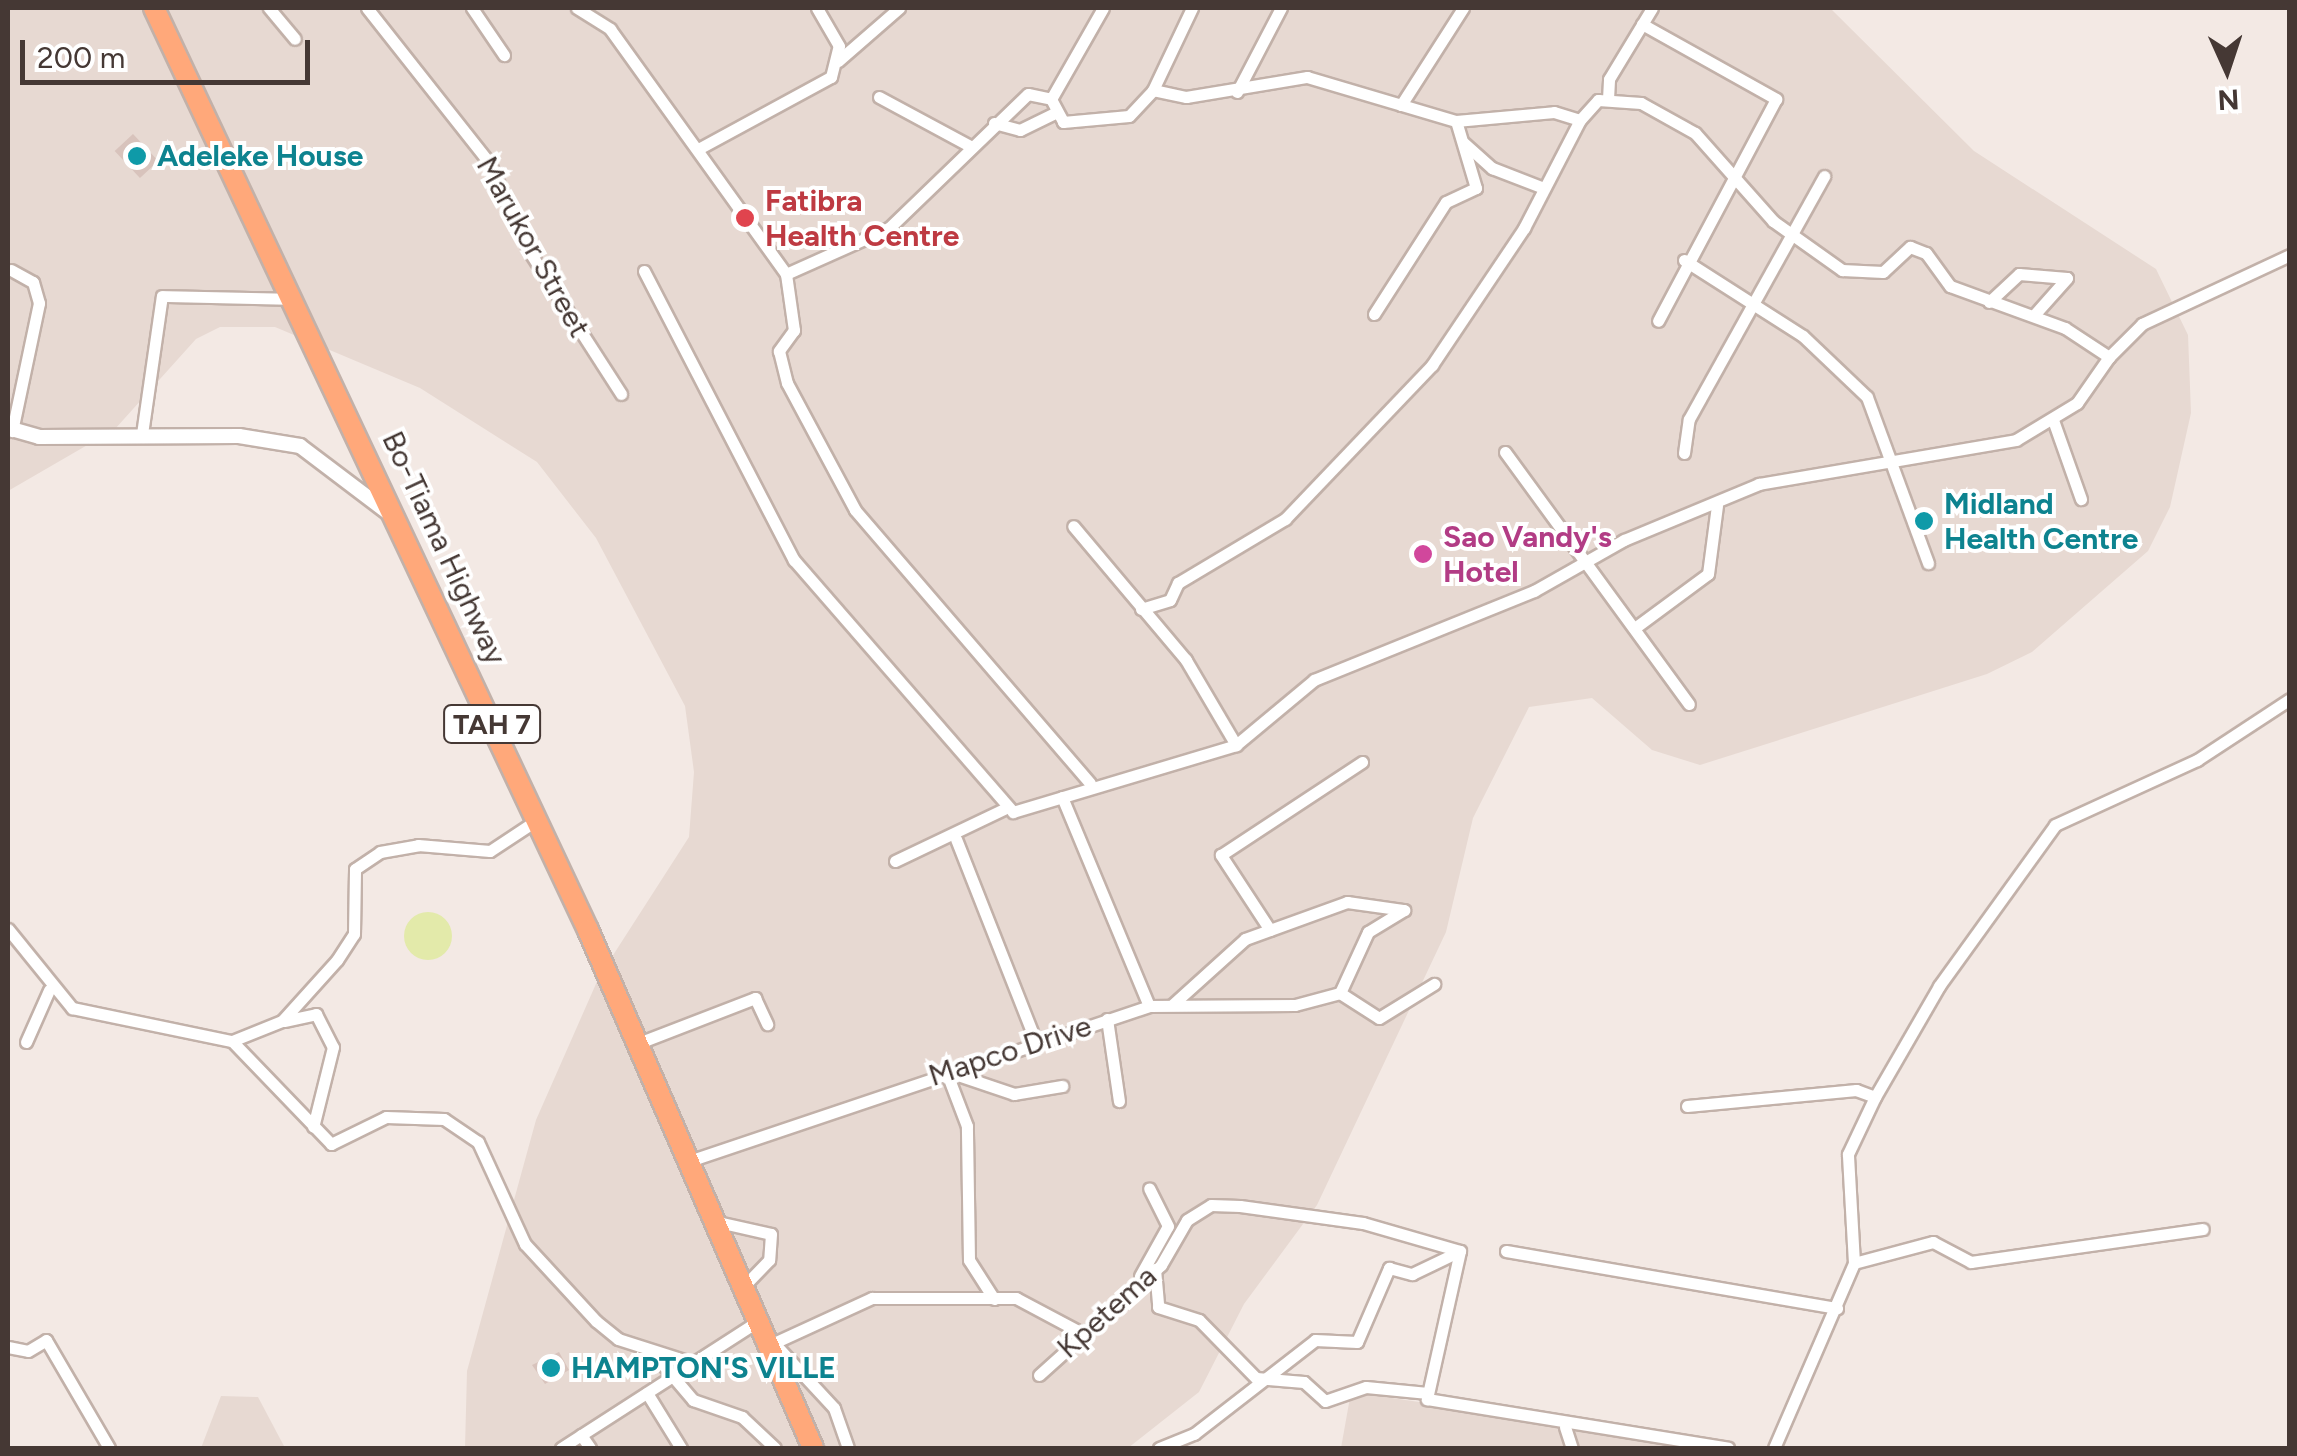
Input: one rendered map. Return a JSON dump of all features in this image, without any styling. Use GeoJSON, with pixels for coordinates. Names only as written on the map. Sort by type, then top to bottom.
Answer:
{"type":"FeatureCollection","features":[{"type":"Feature","properties":{"kind":"highway","name":"Bo-Tiama Highway"},"geometry":{"type":"LineString","coordinates":[[154,8],[537,820],[774,1342],[812,1448]]}},
{"type":"Feature","properties":{"kind":"street"},"geometry":{"type":"LineString","coordinates":[[268,8],[295,39]]}},
{"type":"Feature","properties":{"kind":"street","name":"Marukor Street"},"geometry":{"type":"LineString","coordinates":[[367,8],[490,164],[530,251],[621,394]]}},
{"type":"Feature","properties":{"kind":"street"},"geometry":{"type":"LineString","coordinates":[[472,8],[504,55]]}},
{"type":"Feature","properties":{"kind":"street"},"geometry":{"type":"LineString","coordinates":[[577,8],[610,29],[700,148],[786,274],[794,330],[779,351],[786,383],[854,510],[1090,783]]}},
{"type":"Feature","properties":{"kind":"street"},"geometry":{"type":"LineString","coordinates":[[817,8],[838,61]]}},
{"type":"Feature","properties":{"kind":"street"},"geometry":{"type":"LineString","coordinates":[[700,148],[795,104],[900,8]]}},
{"type":"Feature","properties":{"kind":"street"},"geometry":{"type":"LineString","coordinates":[[1103,8],[1051,99],[1053,114],[1062,122],[1128,116],[1153,90],[1192,8]]}},
{"type":"Feature","properties":{"kind":"street"},"geometry":{"type":"LineString","coordinates":[[1237,92],[1281,8]]}},
{"type":"Feature","properties":{"kind":"street"},"geometry":{"type":"LineString","coordinates":[[1401,105],[1463,8]]}},
{"type":"Feature","properties":{"kind":"street"},"geometry":{"type":"LineString","coordinates":[[1608,100],[1609,79],[1652,8]]}},
{"type":"Feature","properties":{"kind":"street"},"geometry":{"type":"LineString","coordinates":[[1642,24],[1776,99],[1730,172],[1684,260],[1658,321]]}},
{"type":"Feature","properties":{"kind":"street"},"geometry":{"type":"LineString","coordinates":[[1153,90],[1237,92],[1307,77],[1456,122],[1554,112],[1580,120]]}},
{"type":"Feature","properties":{"kind":"street"},"geometry":{"type":"LineString","coordinates":[[786,274],[890,228],[970,146],[1028,94],[1051,99]]}},
{"type":"Feature","properties":{"kind":"street"},"geometry":{"type":"LineString","coordinates":[[880,97],[970,146]]}},
{"type":"Feature","properties":{"kind":"street"},"geometry":{"type":"LineString","coordinates":[[1141,609],[1170,600],[1178,583],[1298,508],[1432,365],[1488,287],[1580,120],[1608,100]]}},
{"type":"Feature","properties":{"kind":"street"},"geometry":{"type":"LineString","coordinates":[[1608,100],[1678,120],[1788,231],[1842,270],[1870,275],[1910,247],[1926,253],[1950,286],[2034,314],[2109,358]]}},
{"type":"Feature","properties":{"kind":"street"},"geometry":{"type":"LineString","coordinates":[[994,123],[1020,130],[1053,114]]}},
{"type":"Feature","properties":{"kind":"street"},"geometry":{"type":"LineString","coordinates":[[1374,314],[1446,202],[1476,188],[1456,122]]}},
{"type":"Feature","properties":{"kind":"street"},"geometry":{"type":"LineString","coordinates":[[1463,140],[1479,161],[1541,187]]}},
{"type":"Feature","properties":{"kind":"street"},"geometry":{"type":"LineString","coordinates":[[1684,452],[1690,419],[1788,231],[1824,176]]}},
{"type":"Feature","properties":{"kind":"street"},"geometry":{"type":"LineString","coordinates":[[894,861],[956,839],[1004,809],[1062,797],[1090,783],[1236,745],[1302,686],[1791,475],[1997,447],[2054,420],[2142,324],[2290,255]]}},
{"type":"Feature","properties":{"kind":"street"},"geometry":{"type":"LineString","coordinates":[[1684,260],[1753,302],[1867,396],[1928,563]]}},
{"type":"Feature","properties":{"kind":"street"},"geometry":{"type":"LineString","coordinates":[[11,270],[33,282],[39,303],[10,430],[142,434],[300,446],[398,520]]}},
{"type":"Feature","properties":{"kind":"street"},"geometry":{"type":"LineString","coordinates":[[644,271],[794,560],[1004,809]]}},
{"type":"Feature","properties":{"kind":"street"},"geometry":{"type":"LineString","coordinates":[[1989,302],[2020,274],[2068,278],[2034,314]]}},
{"type":"Feature","properties":{"kind":"street"},"geometry":{"type":"LineString","coordinates":[[142,434],[162,296],[292,298]]}},
{"type":"Feature","properties":{"kind":"street"},"geometry":{"type":"LineString","coordinates":[[2054,420],[2081,498]]}},
{"type":"Feature","properties":{"kind":"street"},"geometry":{"type":"LineString","coordinates":[[1506,452],[1689,704]]}},
{"type":"Feature","properties":{"kind":"street"},"geometry":{"type":"LineString","coordinates":[[1636,627],[1708,574],[1717,506]]}},
{"type":"Feature","properties":{"kind":"street"},"geometry":{"type":"LineString","coordinates":[[1073,526],[1186,660],[1236,745]]}},
{"type":"Feature","properties":{"kind":"street"},"geometry":{"type":"LineString","coordinates":[[1774,1448],[1854,1263],[1848,1154],[1875,1097],[1939,986],[2054,825],[2197,760],[2290,699]]}},
{"type":"Feature","properties":{"kind":"street"},"geometry":{"type":"LineString","coordinates":[[1270,930],[1221,855],[1362,762]]}},
{"type":"Feature","properties":{"kind":"street"},"geometry":{"type":"LineString","coordinates":[[1062,797],[1149,1006]]}},
{"type":"Feature","properties":{"kind":"street"},"geometry":{"type":"LineString","coordinates":[[282,1022],[354,934],[354,869],[380,852],[418,845],[490,851],[537,820]]}},
{"type":"Feature","properties":{"kind":"street"},"geometry":{"type":"LineString","coordinates":[[956,839],[1036,1042]]}},
{"type":"Feature","properties":{"kind":"street"},"geometry":{"type":"LineString","coordinates":[[1172,1005],[1219,955],[1270,930],[1347,902],[1404,910],[1368,932],[1340,993],[1379,1018],[1434,984]]}},
{"type":"Feature","properties":{"kind":"street"},"geometry":{"type":"LineString","coordinates":[[8,929],[49,990],[111,1022],[169,1023],[232,1042],[331,1144],[386,1117],[444,1119],[478,1142],[525,1244],[596,1321],[653,1353],[693,1364]]}},
{"type":"Feature","properties":{"kind":"street"},"geometry":{"type":"LineString","coordinates":[[26,1042],[49,990]]}},
{"type":"Feature","properties":{"kind":"street","name":"Mapco Drive"},"geometry":{"type":"LineString","coordinates":[[689,1161],[946,1071],[1149,1006],[1295,1005],[1340,993]]}},
{"type":"Feature","properties":{"kind":"street"},"geometry":{"type":"LineString","coordinates":[[636,1044],[755,998],[767,1024]]}},
{"type":"Feature","properties":{"kind":"street"},"geometry":{"type":"LineString","coordinates":[[232,1042],[282,1022],[316,1014],[334,1047],[313,1127]]}},
{"type":"Feature","properties":{"kind":"street"},"geometry":{"type":"LineString","coordinates":[[1107,1019],[1119,1101]]}},
{"type":"Feature","properties":{"kind":"street"},"geometry":{"type":"LineString","coordinates":[[946,1071],[1014,1094],[1062,1086]]}},
{"type":"Feature","properties":{"kind":"street"},"geometry":{"type":"LineString","coordinates":[[946,1071],[967,1126],[969,1260],[994,1299]]}},
{"type":"Feature","properties":{"kind":"street"},"geometry":{"type":"LineString","coordinates":[[1687,1106],[1856,1090],[1875,1097]]}},
{"type":"Feature","properties":{"kind":"street"},"geometry":{"type":"LineString","coordinates":[[1138,1280],[1168,1226],[1148,1188]]}},
{"type":"Feature","properties":{"kind":"street","name":"Kpetema"},"geometry":{"type":"LineString","coordinates":[[1039,1375],[1078,1332],[1154,1270],[1187,1220],[1212,1205],[1363,1223],[1460,1250]]}},
{"type":"Feature","properties":{"kind":"street"},"geometry":{"type":"LineString","coordinates":[[718,1222],[771,1234],[769,1260],[746,1284]]}},
{"type":"Feature","properties":{"kind":"street"},"geometry":{"type":"LineString","coordinates":[[1854,1263],[1933,1242],[1971,1262],[2203,1229]]}},
{"type":"Feature","properties":{"kind":"street"},"geometry":{"type":"LineString","coordinates":[[1158,1448],[1270,1378],[1315,1340],[1356,1342],[1389,1268],[1412,1274],[1460,1250]]}},
{"type":"Feature","properties":{"kind":"street"},"geometry":{"type":"LineString","coordinates":[[1428,1393],[1460,1250]]}},
{"type":"Feature","properties":{"kind":"street"},"geometry":{"type":"LineString","coordinates":[[1506,1251],[1837,1308]]}},
{"type":"Feature","properties":{"kind":"street"},"geometry":{"type":"LineString","coordinates":[[1154,1270],[1158,1307],[1198,1320],[1256,1378],[1304,1382],[1325,1402],[1366,1387],[1428,1393],[1564,1427],[1728,1448]]}},
{"type":"Feature","properties":{"kind":"street"},"geometry":{"type":"LineString","coordinates":[[848,1448],[834,1408],[774,1342],[872,1298],[1016,1298],[1078,1332]]}},
{"type":"Feature","properties":{"kind":"street"},"geometry":{"type":"LineString","coordinates":[[561,1448],[761,1319]]}},
{"type":"Feature","properties":{"kind":"street"},"geometry":{"type":"LineString","coordinates":[[8,1347],[28,1351],[46,1340],[109,1448]]}},
{"type":"Feature","properties":{"kind":"street"},"geometry":{"type":"LineString","coordinates":[[653,1353],[669,1379],[694,1400],[742,1417],[776,1448]]}},
{"type":"Feature","properties":{"kind":"street"},"geometry":{"type":"LineString","coordinates":[[647,1393],[682,1448]]}},
{"type":"Feature","properties":{"kind":"street"},"geometry":{"type":"LineString","coordinates":[[1564,1427],[1572,1448]]}},
{"type":"Feature","properties":{"kind":"street"},"geometry":{"type":"LineString","coordinates":[[582,1435],[590,1448]]}},
{"type":"Feature","properties":{"kind":"shaded area"},"geometry":{"type":"Polygon","coordinates":[[[8,8],[1830,8],[1974,151],[2156,269],[2188,335],[2191,413],[2170,507],[2148,551],[2032,652],[1987,674],[1700,765],[1652,750],[1592,698],[1529,707],[1473,818],[1446,932],[1317,1205],[1244,1304],[1199,1392],[1128,1448],[465,1448],[467,1371],[536,1120],[599,977],[689,837],[694,772],[685,706],[596,538],[537,462],[420,388],[275,327],[220,327],[196,339],[115,429],[8,491],[8,8]]]}},
{"type":"Feature","properties":{"kind":"shaded area"},"geometry":{"type":"Polygon","coordinates":[[[1351,1392],[1731,1448],[1341,1448],[1351,1392]]]}},
{"type":"Feature","properties":{"kind":"shaded area"},"geometry":{"type":"Polygon","coordinates":[[[221,1396],[258,1397],[285,1448],[201,1448],[221,1396]]]}},
{"type":"Feature","properties":{"kind":"green space"},"geometry":{"type":"Polygon","coordinates":[[[428,912],[445,919],[452,936],[445,953],[428,960],[411,953],[404,936],[411,919],[428,912]]]}},
{"type":"Feature","properties":{"kind":"building","name":"Adeleke House"},"geometry":{"type":"Polygon","coordinates":[[[133,134],[158,161],[140,178],[115,151],[133,134]]]}},
{"type":"Feature","properties":{"kind":"building","name":"HAMPTON'S VILLE"},"geometry":{"type":"Polygon","coordinates":[[[559,1352],[569,1370],[545,1384],[532,1365],[559,1352]]]}},
{"type":"Feature","properties":{"kind":"place","name":"Adeleke House"},"geometry":{"type":"Point","coordinates":[137,156]}},
{"type":"Feature","properties":{"kind":"place","name":"Fatibra Health Centre"},"geometry":{"type":"Point","coordinates":[745,218]}},
{"type":"Feature","properties":{"kind":"place","name":"Midland Health Centre"},"geometry":{"type":"Point","coordinates":[1924,521]}},
{"type":"Feature","properties":{"kind":"place","name":"Sao Vandy's Hotel"},"geometry":{"type":"Point","coordinates":[1423,554]}},
{"type":"Feature","properties":{"kind":"place","name":"HAMPTON'S VILLE"},"geometry":{"type":"Point","coordinates":[551,1368]}}]}
